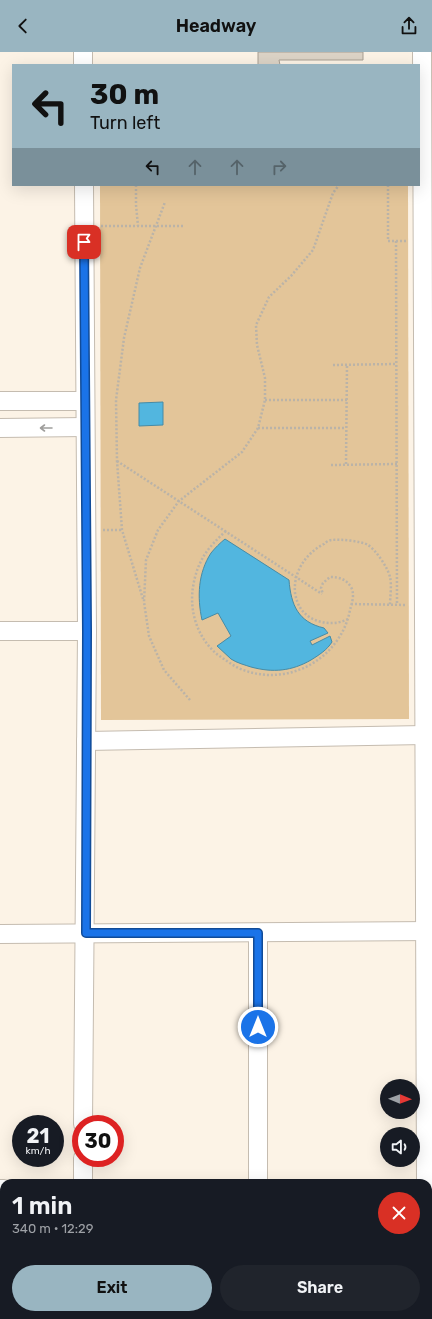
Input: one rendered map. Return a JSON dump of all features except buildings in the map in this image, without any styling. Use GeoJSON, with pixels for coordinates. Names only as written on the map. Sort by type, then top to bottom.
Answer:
{"type":"FeatureCollection","features":[{"type":"Feature","properties":{"kind":"street"},"geometry":{"type":"LineString","coordinates":[[83,52],[83,64]]}},
{"type":"Feature","properties":{"kind":"street"},"geometry":{"type":"LineString","coordinates":[[422,52],[420,81],[427,242],[424,734],[429,931],[426,1179]]}},
{"type":"Feature","properties":{"kind":"street"},"geometry":{"type":"LineString","coordinates":[[83,1115],[86,933],[87,631],[84,186]]}},
{"type":"Feature","properties":{"kind":"street"},"geometry":{"type":"LineString","coordinates":[[0,401],[85,401]]}},
{"type":"Feature","properties":{"kind":"street"},"geometry":{"type":"LineString","coordinates":[[0,428],[85,427]]}},
{"type":"Feature","properties":{"kind":"street"},"geometry":{"type":"LineString","coordinates":[[0,631],[87,631]]}},
{"type":"Feature","properties":{"kind":"street"},"geometry":{"type":"LineString","coordinates":[[86,741],[424,734]]}},
{"type":"Feature","properties":{"kind":"street"},"geometry":{"type":"LineString","coordinates":[[0,934],[429,931]]}},
{"type":"Feature","properties":{"kind":"street"},"geometry":{"type":"LineString","coordinates":[[258,933],[258,1179]]}},
{"type":"Feature","properties":{"kind":"street"},"geometry":{"type":"LineString","coordinates":[[83,1167],[83,1179]]}},
{"type":"Feature","properties":{"kind":"path"},"geometry":{"type":"LineString","coordinates":[[136,186],[138,226]]}},
{"type":"Feature","properties":{"kind":"path"},"geometry":{"type":"LineString","coordinates":[[144,602],[146,560],[158,530],[180,501],[242,452],[258,428],[265,400],[266,378],[257,345],[256,325],[269,297],[291,276],[313,250],[333,193],[338,186]]}},
{"type":"Feature","properties":{"kind":"path"},"geometry":{"type":"LineString","coordinates":[[388,186],[388,240]]}},
{"type":"Feature","properties":{"kind":"path"},"geometry":{"type":"LineString","coordinates":[[165,202],[140,268],[124,338],[116,400],[117,461],[122,530],[144,602],[149,636],[164,670],[190,700]]}},
{"type":"Feature","properties":{"kind":"path"},"geometry":{"type":"LineString","coordinates":[[84,226],[184,226]]}},
{"type":"Feature","properties":{"kind":"path"},"geometry":{"type":"LineString","coordinates":[[396,241],[397,605]]}},
{"type":"Feature","properties":{"kind":"path"},"geometry":{"type":"LineString","coordinates":[[333,365],[396,364]]}},
{"type":"Feature","properties":{"kind":"path"},"geometry":{"type":"LineString","coordinates":[[346,365],[346,464]]}},
{"type":"Feature","properties":{"kind":"path"},"geometry":{"type":"LineString","coordinates":[[265,400],[346,400]]}},
{"type":"Feature","properties":{"kind":"path"},"geometry":{"type":"LineString","coordinates":[[258,428],[346,428]]}},
{"type":"Feature","properties":{"kind":"path"},"geometry":{"type":"LineString","coordinates":[[117,461],[180,501],[226,531],[322,594],[320,588],[330,577],[338,577],[344,580],[352,588],[353,596],[348,619],[338,641],[328,653],[319,660],[305,668],[287,674],[261,675],[245,671],[229,663],[211,649],[200,634],[194,619],[192,589],[199,563],[209,548],[226,531]]}},
{"type":"Feature","properties":{"kind":"path"},"geometry":{"type":"LineString","coordinates":[[332,465],[397,464]]}},
{"type":"Feature","properties":{"kind":"path"},"geometry":{"type":"LineString","coordinates":[[348,619],[341,623],[317,621],[307,616],[300,608],[296,598],[296,577],[304,560],[316,548],[331,540],[351,541],[368,545],[381,560],[390,578],[390,605]]}},
{"type":"Feature","properties":{"kind":"path"},"geometry":{"type":"LineString","coordinates":[[351,604],[424,605]]}},
{"type":"Feature","properties":{"kind":"shaded area"},"geometry":{"type":"Polygon","coordinates":[[[100,186],[408,186],[409,719],[101,720],[100,186]]]}},
{"type":"Feature","properties":{"kind":"water"},"geometry":{"type":"Polygon","coordinates":[[[163,402],[163,425],[139,426],[139,403],[163,402]]]}},
{"type":"Feature","properties":{"kind":"water"},"geometry":{"type":"Polygon","coordinates":[[[225,539],[289,580],[294,605],[302,617],[315,625],[324,628],[328,633],[310,641],[312,645],[330,636],[332,642],[325,650],[297,667],[282,670],[267,670],[238,663],[231,659],[217,646],[231,636],[218,613],[202,620],[199,594],[203,569],[211,553],[225,539]]]}},
{"type":"Feature","properties":{"kind":"route"},"geometry":{"type":"LineString","coordinates":[[84,242],[87,631],[86,933],[258,933],[258,1027]]}}]}
